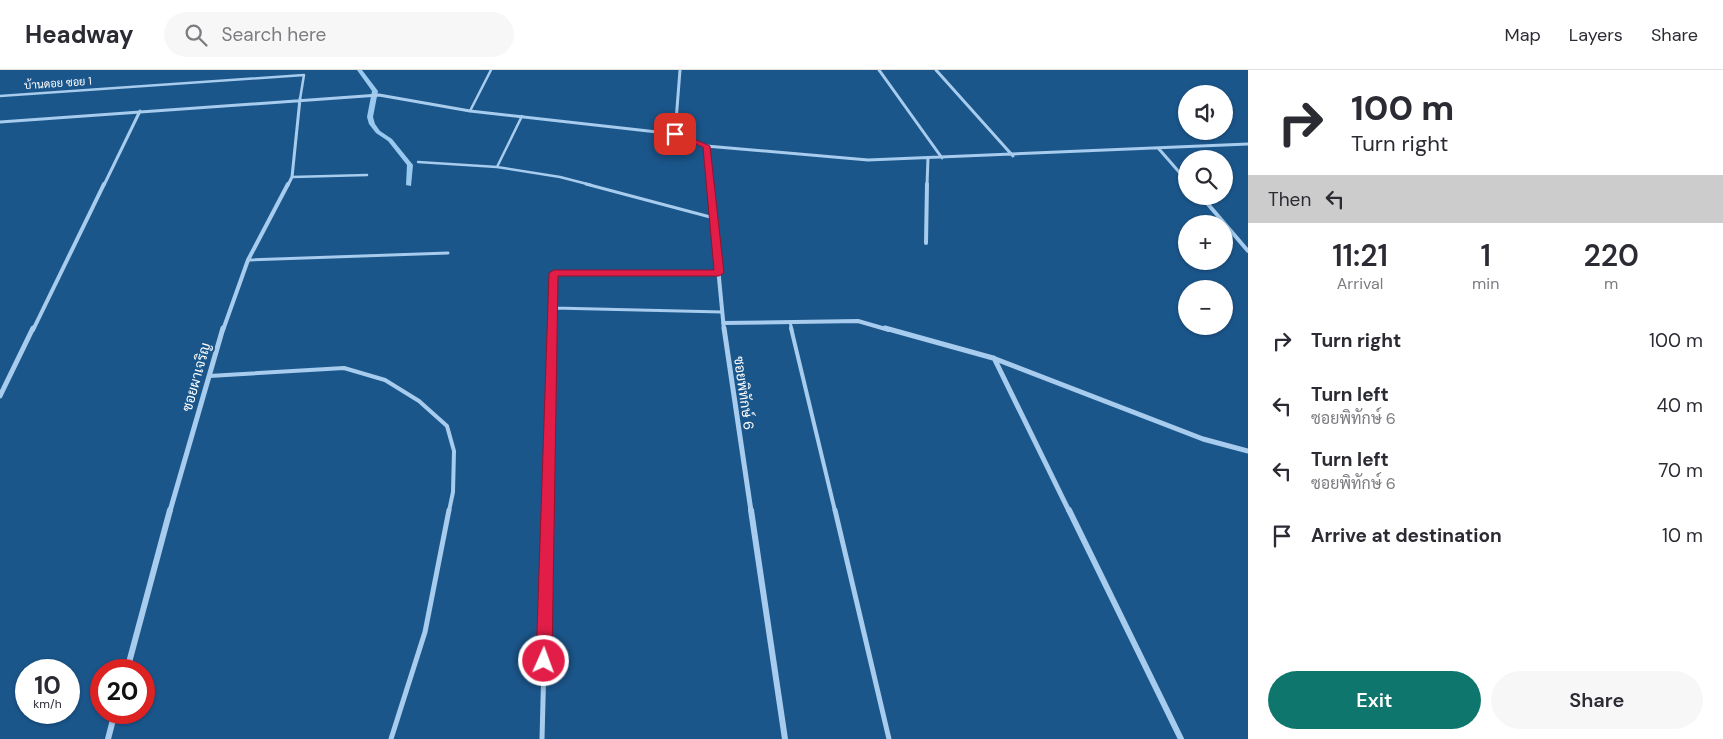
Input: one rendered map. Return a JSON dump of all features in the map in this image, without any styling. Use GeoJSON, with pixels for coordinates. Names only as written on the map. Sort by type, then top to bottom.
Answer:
{"type":"FeatureCollection","features":[{"type":"Feature","properties":{"kind":"street"},"geometry":{"type":"LineString","coordinates":[[675,134],[680,70]]}},
{"type":"Feature","properties":{"kind":"street"},"geometry":{"type":"LineString","coordinates":[[879,70],[942,158]]}},
{"type":"Feature","properties":{"kind":"street"},"geometry":{"type":"LineString","coordinates":[[936,70],[1013,156]]}},
{"type":"Feature","properties":{"kind":"street"},"geometry":{"type":"LineString","coordinates":[[0,122],[369,95],[386,96],[470,111],[675,134],[706,146],[868,160],[1013,156],[1248,144]]}},
{"type":"Feature","properties":{"kind":"street","name":"ซอยผาเจริญ"},"geometry":{"type":"LineString","coordinates":[[130,659],[154,566],[221,334],[248,260],[292,177],[300,99]]}},
{"type":"Feature","properties":{"kind":"street"},"geometry":{"type":"LineString","coordinates":[[0,396],[140,111]]}},
{"type":"Feature","properties":{"kind":"street","name":"ซอยพิทักษ์ 6"},"geometry":{"type":"LineString","coordinates":[[706,146],[719,273],[722,323],[785,739]]}},
{"type":"Feature","properties":{"kind":"street"},"geometry":{"type":"LineString","coordinates":[[1159,148],[1178,171]]}},
{"type":"Feature","properties":{"kind":"street"},"geometry":{"type":"LineString","coordinates":[[926,243],[928,158]]}},
{"type":"Feature","properties":{"kind":"street"},"geometry":{"type":"LineString","coordinates":[[1208,205],[1248,251]]}},
{"type":"Feature","properties":{"kind":"street"},"geometry":{"type":"LineString","coordinates":[[722,323],[858,321],[994,358],[1202,439],[1248,451]]}},
{"type":"Feature","properties":{"kind":"street"},"geometry":{"type":"LineString","coordinates":[[994,358],[1181,739]]}},
{"type":"Feature","properties":{"kind":"street"},"geometry":{"type":"LineString","coordinates":[[108,739],[112,724]]}},
{"type":"Feature","properties":{"kind":"lane"},"geometry":{"type":"LineString","coordinates":[[470,111],[491,70]]}},
{"type":"Feature","properties":{"kind":"lane","name":"บ้านดอย ซอย 1"},"geometry":{"type":"LineString","coordinates":[[0,96],[304,75],[300,99]]}},
{"type":"Feature","properties":{"kind":"lane"},"geometry":{"type":"LineString","coordinates":[[497,167],[522,116]]}},
{"type":"Feature","properties":{"kind":"lane"},"geometry":{"type":"LineString","coordinates":[[418,162],[497,167],[560,177],[714,218]]}},
{"type":"Feature","properties":{"kind":"lane"},"geometry":{"type":"LineString","coordinates":[[292,177],[367,175]]}},
{"type":"Feature","properties":{"kind":"lane"},"geometry":{"type":"LineString","coordinates":[[248,260],[448,253]]}},
{"type":"Feature","properties":{"kind":"lane"},"geometry":{"type":"LineString","coordinates":[[542,739],[554,273],[719,273]]}},
{"type":"Feature","properties":{"kind":"lane"},"geometry":{"type":"LineString","coordinates":[[554,308],[722,312]]}},
{"type":"Feature","properties":{"kind":"lane"},"geometry":{"type":"LineString","coordinates":[[790,322],[889,739]]}},
{"type":"Feature","properties":{"kind":"lane"},"geometry":{"type":"LineString","coordinates":[[209,376],[344,368],[385,380],[420,401],[447,426],[454,452],[453,492],[425,632],[391,739]]}},
{"type":"Feature","properties":{"kind":"waterway"},"geometry":{"type":"LineString","coordinates":[[359,70],[375,91],[370,117],[372,124],[378,132],[390,140],[410,165],[409,185]]}},
{"type":"Feature","properties":{"kind":"route"},"geometry":{"type":"LineString","coordinates":[[544,661],[554,273],[719,273],[706,146],[675,134]]}}]}
